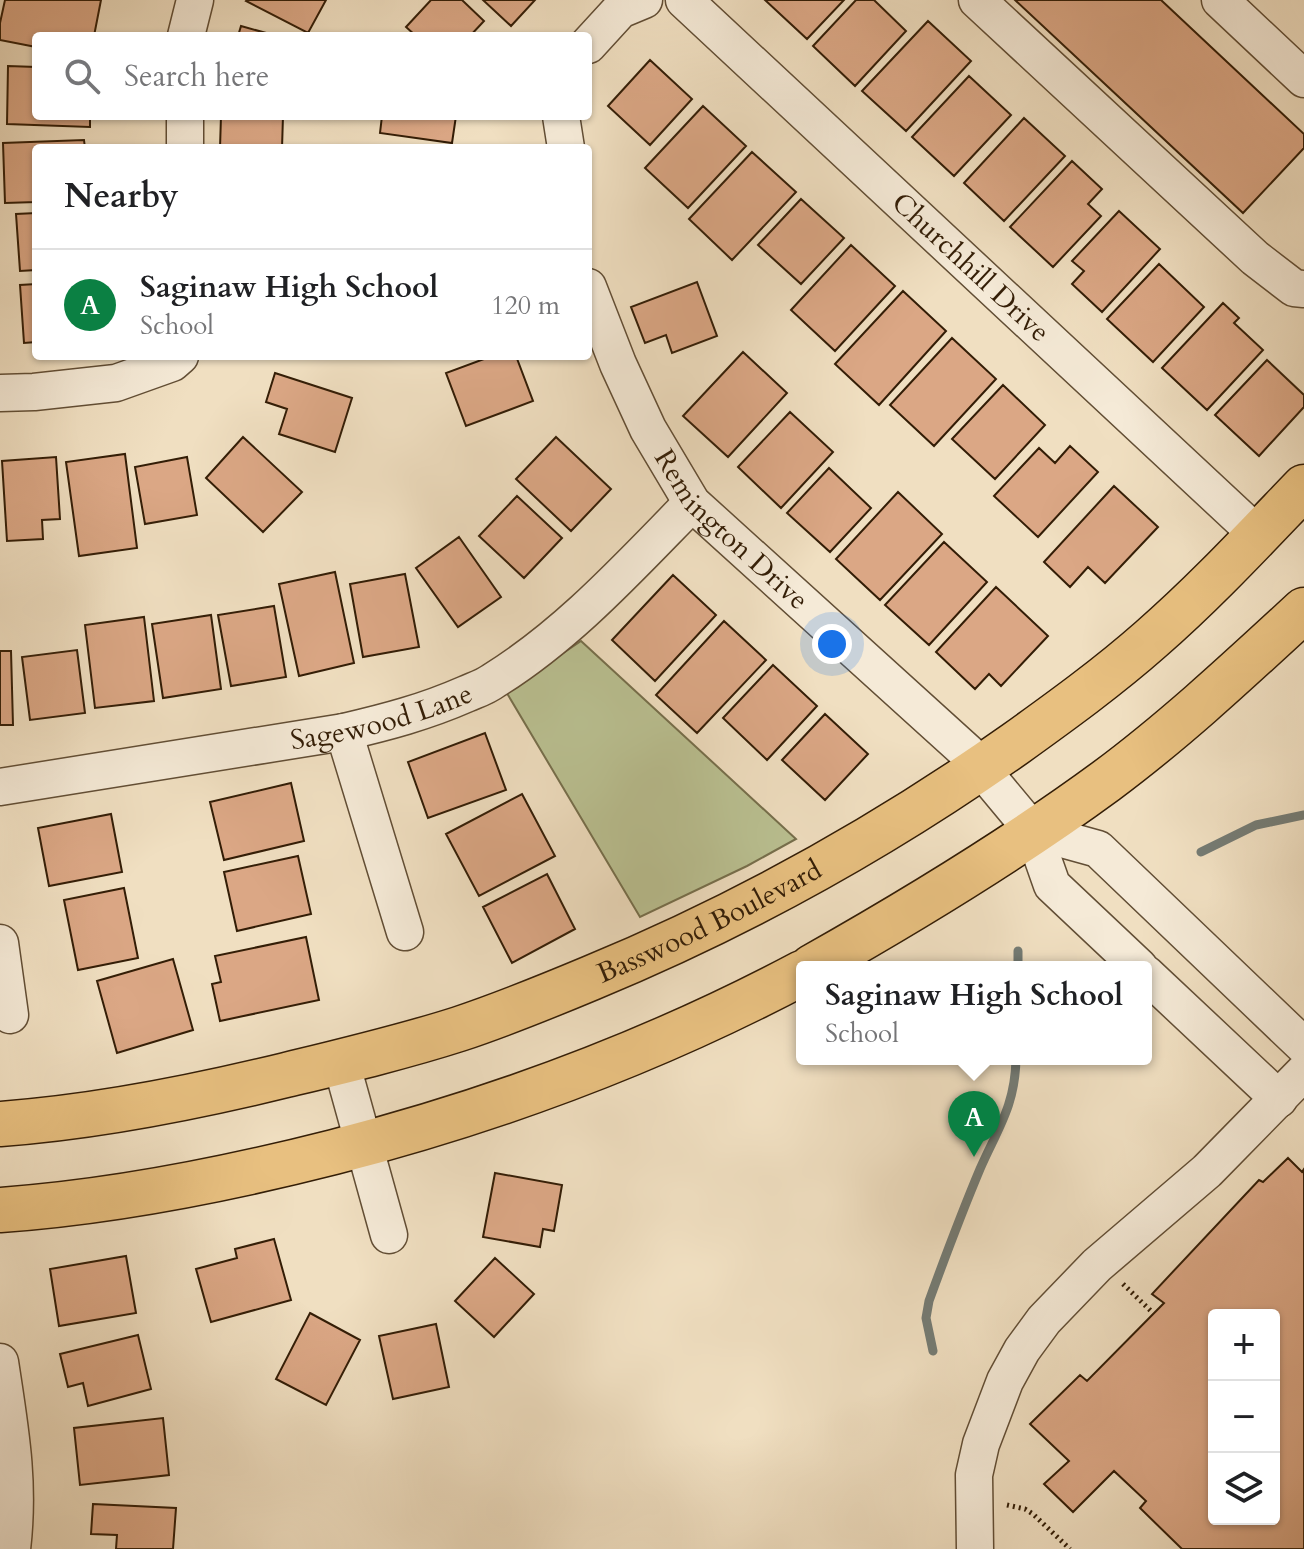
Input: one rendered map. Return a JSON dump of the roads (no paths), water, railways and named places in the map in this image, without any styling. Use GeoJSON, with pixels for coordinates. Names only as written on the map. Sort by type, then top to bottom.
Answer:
{"type":"FeatureCollection","features":[{"type":"Feature","properties":{"kind":"main road","name":"Basswood Boulevard"},"geometry":{"type":"LineString","coordinates":[[0,1124],[172,1100],[341,1062],[458,1029],[649,954],[723,919],[874,837],[1062,710],[1151,639],[1203,591],[1304,487]]}},
{"type":"Feature","properties":{"kind":"main road"},"geometry":{"type":"LineString","coordinates":[[823,961],[993,859],[1105,781],[1176,726],[1304,610]]}},
{"type":"Feature","properties":{"kind":"main road"},"geometry":{"type":"LineString","coordinates":[[0,1210],[60,1206],[265,1170],[442,1123],[612,1062],[710,1019],[796,976]]}},
{"type":"Feature","properties":{"kind":"street"},"geometry":{"type":"LineString","coordinates":[[187,32],[195,0]]}},
{"type":"Feature","properties":{"kind":"street"},"geometry":{"type":"LineString","coordinates":[[592,41],[620,10],[644,0]]}},
{"type":"Feature","properties":{"kind":"street","name":"Churchhill Drive"},"geometry":{"type":"LineString","coordinates":[[684,0],[1258,535]]}},
{"type":"Feature","properties":{"kind":"street"},"geometry":{"type":"LineString","coordinates":[[977,0],[1255,258],[1294,288],[1304,289]]}},
{"type":"Feature","properties":{"kind":"street"},"geometry":{"type":"LineString","coordinates":[[1220,0],[1304,79]]}},
{"type":"Feature","properties":{"kind":"street"},"geometry":{"type":"LineString","coordinates":[[185,120],[185,144]]}},
{"type":"Feature","properties":{"kind":"street"},"geometry":{"type":"LineString","coordinates":[[562,120],[565,144]]}},
{"type":"Feature","properties":{"kind":"street","name":"Remington Drive"},"geometry":{"type":"LineString","coordinates":[[592,297],[648,429],[692,503],[954,739],[981,767],[1033,831],[1052,885],[1133,961]]}},
{"type":"Feature","properties":{"kind":"street"},"geometry":{"type":"LineString","coordinates":[[0,393],[116,383],[175,360]]}},
{"type":"Feature","properties":{"kind":"street","name":"Sagewood Lane"},"geometry":{"type":"LineString","coordinates":[[0,787],[344,732],[396,720],[448,702],[491,683],[535,653],[583,612],[692,503]]}},
{"type":"Feature","properties":{"kind":"street"},"geometry":{"type":"LineString","coordinates":[[344,732],[405,932]]}},
{"type":"Feature","properties":{"kind":"street"},"geometry":{"type":"LineString","coordinates":[[1033,831],[1098,849],[1304,1046]]}},
{"type":"Feature","properties":{"kind":"street"},"geometry":{"type":"LineString","coordinates":[[0,943],[10,1015]]}},
{"type":"Feature","properties":{"kind":"street"},"geometry":{"type":"LineString","coordinates":[[1152,980],[1279,1099]]}},
{"type":"Feature","properties":{"kind":"street"},"geometry":{"type":"LineString","coordinates":[[341,1062],[389,1235]]}},
{"type":"Feature","properties":{"kind":"street"},"geometry":{"type":"LineString","coordinates":[[975,1549],[974,1475],[981,1444],[1005,1381],[1022,1350],[1044,1320],[1088,1274],[1207,1171],[1304,1072]]}},
{"type":"Feature","properties":{"kind":"street"},"geometry":{"type":"LineString","coordinates":[[0,1362],[6,1439],[16,1477],[12,1549]]}},
{"type":"Feature","properties":{"kind":"waterway"},"geometry":{"type":"LineString","coordinates":[[1201,852],[1256,825],[1304,815]]}},
{"type":"Feature","properties":{"kind":"waterway"},"geometry":{"type":"LineString","coordinates":[[1018,951],[1018,961]]}},
{"type":"Feature","properties":{"kind":"waterway"},"geometry":{"type":"LineString","coordinates":[[933,1351],[926,1318],[929,1301],[973,1185],[1009,1104],[1016,1065]]}},
{"type":"Feature","properties":{"kind":"place","name":"Saginaw High School"},"geometry":{"type":"Point","coordinates":[974,1157]}}]}
